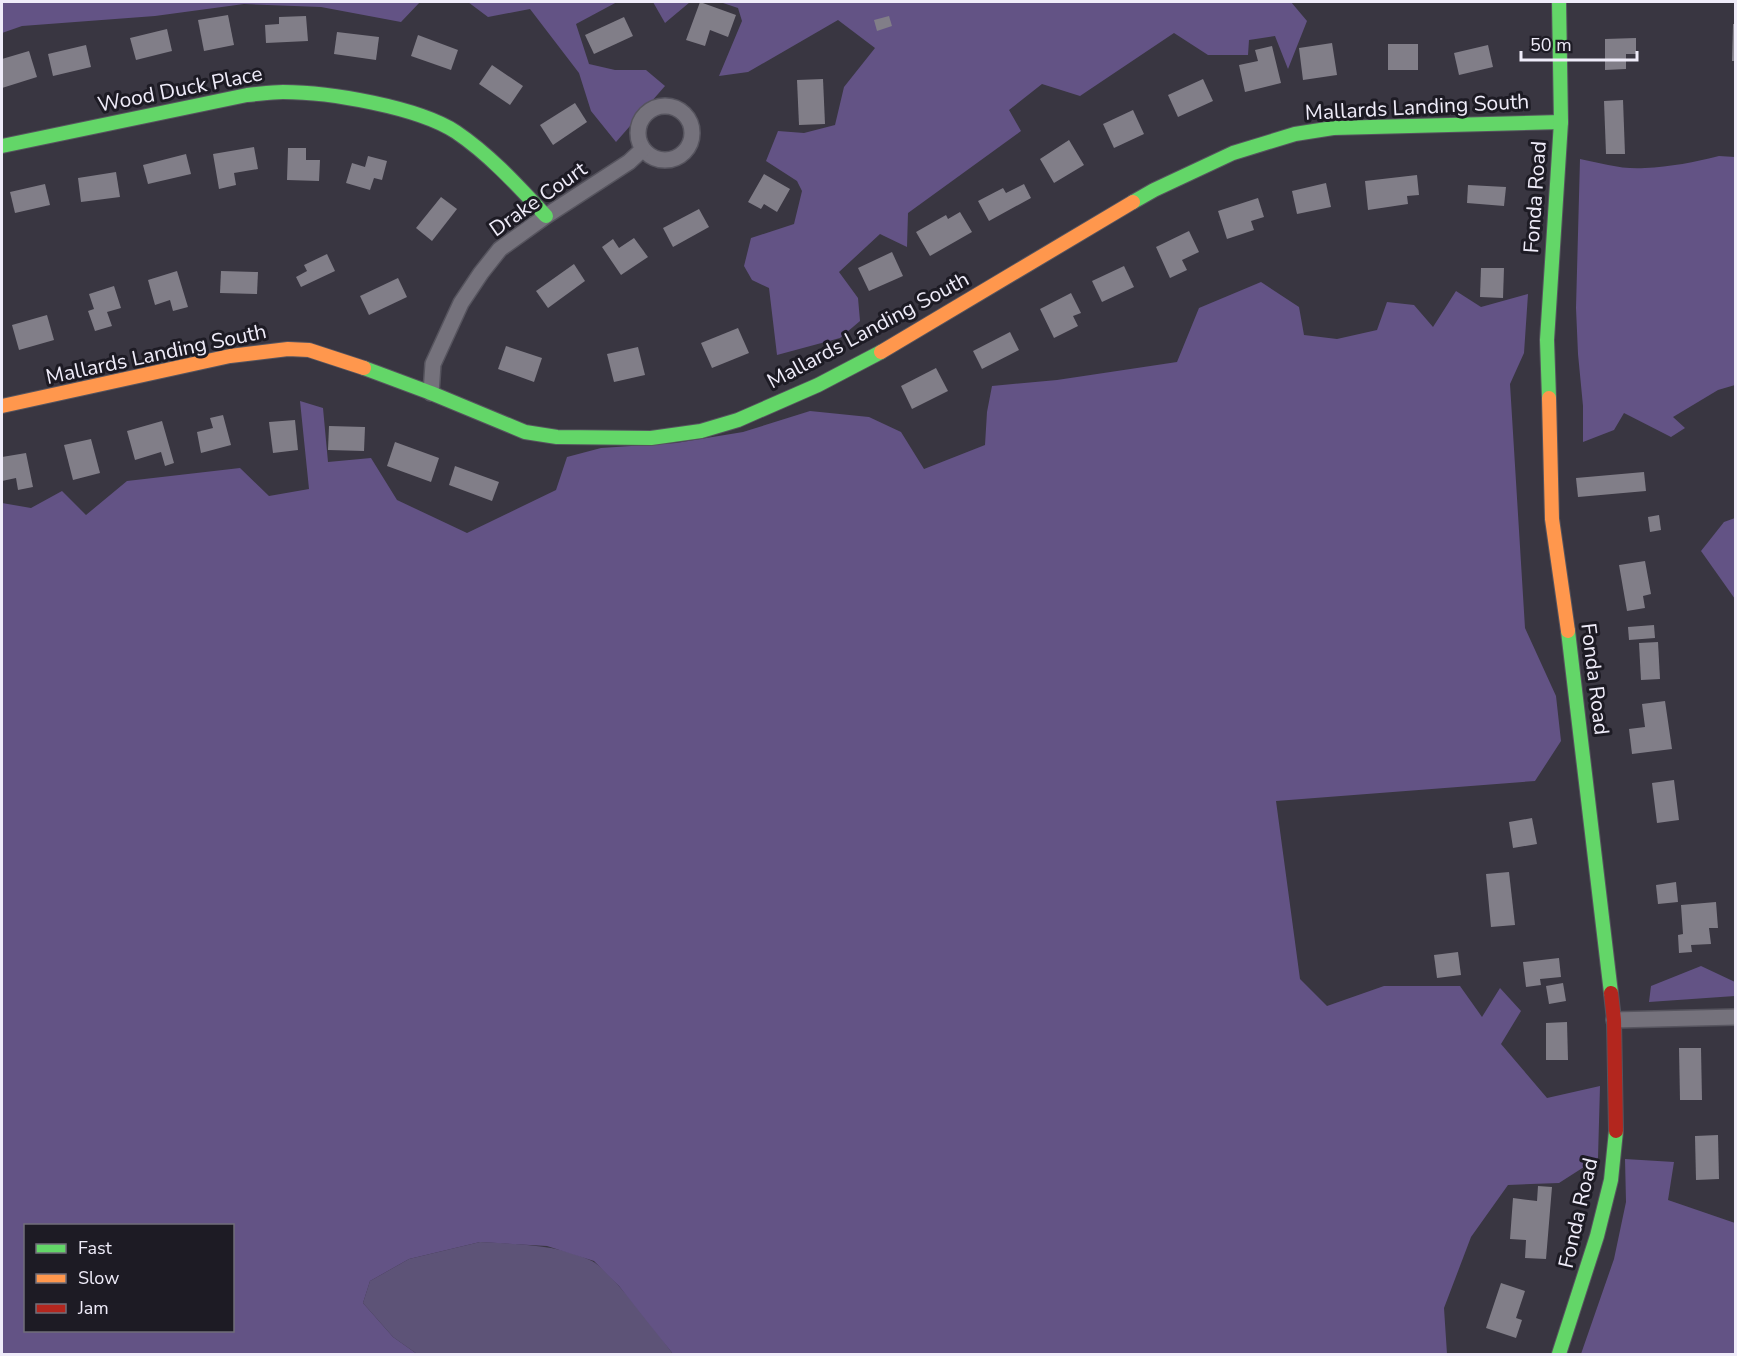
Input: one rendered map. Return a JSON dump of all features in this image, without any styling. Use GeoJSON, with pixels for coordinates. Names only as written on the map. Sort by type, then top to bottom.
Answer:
{"type":"FeatureCollection","features":[{"type":"Feature","properties":{"kind":"street","name":"Fonda Road"},"geometry":{"type":"LineString","coordinates":[[1559,2],[1561,122],[1546,340],[1552,519],[1573,669],[1614,1020],[1617,1118],[1611,1180],[1597,1236],[1559,1354]]}},
{"type":"Feature","properties":{"kind":"street","name":"Wood Duck Place"},"geometry":{"type":"LineString","coordinates":[[2,146],[248,95],[282,92],[309,93],[409,111],[453,131],[503,171],[546,216]]}},
{"type":"Feature","properties":{"kind":"street","name":"Mallards Landing South"},"geometry":{"type":"LineString","coordinates":[[2,406],[230,356],[288,349],[309,350],[333,357],[431,393],[525,432],[557,437],[609,440],[701,431],[738,420],[818,386],[908,337],[1155,190],[1233,153],[1295,134],[1333,129],[1561,122]]}},
{"type":"Feature","properties":{"kind":"street","name":"Drake Court"},"geometry":{"type":"LineString","coordinates":[[431,393],[433,364],[462,303],[500,249],[629,162],[643,149]]}},
{"type":"Feature","properties":{"kind":"street"},"geometry":{"type":"LineString","coordinates":[[1614,1020],[1736,1017]]}},
{"type":"Feature","properties":{"kind":"shaded area"},"geometry":{"type":"Polygon","coordinates":[[[2,2],[420,2],[401,22],[321,7],[244,4],[155,16],[22,26],[2,33],[2,2]]]}},
{"type":"Feature","properties":{"kind":"shaded area"},"geometry":{"type":"Polygon","coordinates":[[[468,2],[617,2],[576,24],[589,64],[615,70],[646,70],[665,86],[616,142],[591,111],[579,73],[530,9],[488,17],[468,2]]]}},
{"type":"Feature","properties":{"kind":"shaded area"},"geometry":{"type":"Polygon","coordinates":[[[653,2],[690,2],[665,23],[653,2]]]}},
{"type":"Feature","properties":{"kind":"shaded area"},"geometry":{"type":"Polygon","coordinates":[[[720,2],[1291,2],[1307,21],[1288,69],[1275,36],[1249,40],[1248,55],[1208,55],[1174,33],[1080,96],[1042,84],[1009,110],[1021,131],[908,213],[907,247],[880,234],[839,272],[858,298],[860,321],[840,338],[777,355],[769,288],[752,280],[744,266],[751,238],[794,224],[802,191],[797,181],[766,161],[778,131],[804,133],[835,125],[844,87],[875,48],[838,20],[748,72],[719,76],[742,21],[738,8],[720,2]]]}},
{"type":"Feature","properties":{"kind":"shaded area"},"geometry":{"type":"Polygon","coordinates":[[[1719,156],[1735,157],[1735,385],[1718,390],[1673,417],[1685,428],[1671,437],[1624,413],[1614,430],[1583,442],[1583,406],[1576,308],[1580,159],[1612,166],[1637,168],[1673,165],[1719,156]]]}},
{"type":"Feature","properties":{"kind":"shaded area"},"geometry":{"type":"Polygon","coordinates":[[[1261,282],[1299,307],[1304,335],[1337,339],[1377,330],[1387,302],[1414,305],[1433,327],[1456,291],[1481,307],[1528,294],[1524,353],[1510,384],[1525,628],[1556,696],[1561,741],[1535,781],[1276,801],[1300,979],[1327,1006],[1384,986],[1460,986],[1482,1017],[1500,988],[1521,1011],[1501,1044],[1547,1098],[1600,1086],[1598,1158],[1559,1183],[1508,1185],[1471,1237],[1444,1308],[1447,1354],[673,1354],[619,1286],[594,1261],[547,1246],[480,1242],[409,1259],[370,1281],[363,1303],[393,1337],[417,1354],[2,1354],[2,503],[31,508],[62,491],[86,515],[127,481],[240,468],[269,496],[309,489],[300,401],[323,408],[328,462],[371,458],[397,500],[467,533],[556,490],[567,457],[601,448],[676,443],[743,432],[810,411],[869,417],[901,432],[924,469],[985,445],[987,412],[992,386],[1057,380],[1177,362],[1199,308],[1261,282]]]}},
{"type":"Feature","properties":{"kind":"shaded area"},"geometry":{"type":"Polygon","coordinates":[[[1736,518],[1735,599],[1701,551],[1724,522],[1736,518]]]}},
{"type":"Feature","properties":{"kind":"shaded area"},"geometry":{"type":"Polygon","coordinates":[[[1701,966],[1735,982],[1735,996],[1649,1002],[1651,986],[1701,966]]]}},
{"type":"Feature","properties":{"kind":"shaded area"},"geometry":{"type":"Polygon","coordinates":[[[1625,1159],[1674,1162],[1668,1200],[1735,1223],[1735,1354],[1581,1354],[1614,1259],[1626,1202],[1625,1159]]]}},
{"type":"Feature","properties":{"kind":"shaded area"},"geometry":{"type":"Polygon","coordinates":[[[480,1242],[551,1248],[592,1261],[622,1290],[673,1354],[417,1354],[393,1337],[363,1303],[370,1281],[409,1259],[480,1242]]]}},
{"type":"Feature","properties":{"kind":"building"},"geometry":{"type":"Polygon","coordinates":[[[700,2],[736,15],[728,37],[710,30],[705,46],[686,40],[700,2]]]}},
{"type":"Feature","properties":{"kind":"building"},"geometry":{"type":"Polygon","coordinates":[[[228,15],[234,45],[204,51],[198,20],[228,15]]]}},
{"type":"Feature","properties":{"kind":"building"},"geometry":{"type":"Polygon","coordinates":[[[306,16],[308,41],[266,43],[265,25],[279,24],[279,17],[306,16]]]}},
{"type":"Feature","properties":{"kind":"building"},"geometry":{"type":"Polygon","coordinates":[[[889,16],[892,26],[877,31],[874,20],[889,16]]]}},
{"type":"Feature","properties":{"kind":"building"},"geometry":{"type":"Polygon","coordinates":[[[624,17],[633,36],[594,54],[585,35],[624,17]]]}},
{"type":"Feature","properties":{"kind":"building"},"geometry":{"type":"Polygon","coordinates":[[[1733,24],[1736,24],[1736,61],[1732,61],[1733,24]]]}},
{"type":"Feature","properties":{"kind":"building"},"geometry":{"type":"Polygon","coordinates":[[[167,29],[172,51],[136,60],[130,38],[167,29]]]}},
{"type":"Feature","properties":{"kind":"building"},"geometry":{"type":"Polygon","coordinates":[[[337,32],[379,37],[376,60],[334,54],[337,32]]]}},
{"type":"Feature","properties":{"kind":"building"},"geometry":{"type":"Polygon","coordinates":[[[418,35],[458,50],[451,70],[411,56],[418,35]]]}},
{"type":"Feature","properties":{"kind":"building"},"geometry":{"type":"Polygon","coordinates":[[[1636,38],[1636,54],[1626,54],[1626,69],[1605,70],[1605,39],[1636,38]]]}},
{"type":"Feature","properties":{"kind":"building"},"geometry":{"type":"Polygon","coordinates":[[[1332,43],[1337,75],[1303,80],[1299,48],[1332,43]]]}},
{"type":"Feature","properties":{"kind":"building"},"geometry":{"type":"Polygon","coordinates":[[[1388,44],[1418,44],[1418,70],[1388,70],[1388,44]]]}},
{"type":"Feature","properties":{"kind":"building"},"geometry":{"type":"Polygon","coordinates":[[[86,45],[91,67],[53,76],[48,54],[86,45]]]}},
{"type":"Feature","properties":{"kind":"building"},"geometry":{"type":"Polygon","coordinates":[[[1488,45],[1493,67],[1459,75],[1454,53],[1488,45]]]}},
{"type":"Feature","properties":{"kind":"building"},"geometry":{"type":"Polygon","coordinates":[[[1272,46],[1281,83],[1245,92],[1239,65],[1258,61],[1255,50],[1272,46]]]}},
{"type":"Feature","properties":{"kind":"building"},"geometry":{"type":"Polygon","coordinates":[[[29,51],[37,77],[2,88],[2,59],[29,51]]]}},
{"type":"Feature","properties":{"kind":"building"},"geometry":{"type":"Polygon","coordinates":[[[492,65],[523,86],[510,105],[479,84],[492,65]]]}},
{"type":"Feature","properties":{"kind":"building"},"geometry":{"type":"Polygon","coordinates":[[[823,79],[825,124],[799,125],[797,80],[823,79]]]}},
{"type":"Feature","properties":{"kind":"building"},"geometry":{"type":"Polygon","coordinates":[[[1203,79],[1213,101],[1178,117],[1168,95],[1203,79]]]}},
{"type":"Feature","properties":{"kind":"building"},"geometry":{"type":"Polygon","coordinates":[[[1623,100],[1625,154],[1606,154],[1604,101],[1623,100]]]}},
{"type":"Feature","properties":{"kind":"building"},"geometry":{"type":"Polygon","coordinates":[[[575,103],[587,122],[553,145],[540,125],[575,103]]]}},
{"type":"Feature","properties":{"kind":"building"},"geometry":{"type":"Polygon","coordinates":[[[1133,110],[1144,134],[1114,148],[1103,124],[1133,110]]]}},
{"type":"Feature","properties":{"kind":"building"},"geometry":{"type":"Polygon","coordinates":[[[1069,140],[1084,165],[1054,183],[1040,159],[1069,140]]]}},
{"type":"Feature","properties":{"kind":"building"},"geometry":{"type":"Polygon","coordinates":[[[254,147],[258,169],[234,173],[236,185],[219,189],[213,154],[254,147]]]}},
{"type":"Feature","properties":{"kind":"building"},"geometry":{"type":"Polygon","coordinates":[[[288,148],[306,148],[306,160],[320,160],[319,181],[287,180],[288,148]]]}},
{"type":"Feature","properties":{"kind":"building"},"geometry":{"type":"Polygon","coordinates":[[[186,154],[191,174],[148,184],[143,165],[186,154]]]}},
{"type":"Feature","properties":{"kind":"building"},"geometry":{"type":"Polygon","coordinates":[[[368,156],[387,161],[382,180],[374,178],[370,190],[346,183],[352,163],[365,167],[368,156]]]}},
{"type":"Feature","properties":{"kind":"building"},"geometry":{"type":"Polygon","coordinates":[[[116,172],[120,197],[81,202],[78,178],[116,172]]]}},
{"type":"Feature","properties":{"kind":"building"},"geometry":{"type":"Polygon","coordinates":[[[764,174],[790,189],[777,212],[764,204],[761,209],[748,202],[764,174]]]}},
{"type":"Feature","properties":{"kind":"building"},"geometry":{"type":"Polygon","coordinates":[[[1417,175],[1419,195],[1407,196],[1408,204],[1368,210],[1365,181],[1417,175]]]}},
{"type":"Feature","properties":{"kind":"building"},"geometry":{"type":"Polygon","coordinates":[[[1326,183],[1331,207],[1297,214],[1292,191],[1326,183]]]}},
{"type":"Feature","properties":{"kind":"building"},"geometry":{"type":"Polygon","coordinates":[[[45,184],[50,205],[15,213],[10,192],[45,184]]]}},
{"type":"Feature","properties":{"kind":"building"},"geometry":{"type":"Polygon","coordinates":[[[1024,184],[1031,198],[989,221],[978,201],[1003,188],[1006,193],[1024,184]]]}},
{"type":"Feature","properties":{"kind":"building"},"geometry":{"type":"Polygon","coordinates":[[[1468,185],[1506,187],[1504,206],[1467,203],[1468,185]]]}},
{"type":"Feature","properties":{"kind":"building"},"geometry":{"type":"Polygon","coordinates":[[[441,197],[457,209],[432,241],[416,228],[441,197]]]}},
{"type":"Feature","properties":{"kind":"building"},"geometry":{"type":"Polygon","coordinates":[[[1258,198],[1264,217],[1251,221],[1254,230],[1227,239],[1218,211],[1258,198]]]}},
{"type":"Feature","properties":{"kind":"building"},"geometry":{"type":"Polygon","coordinates":[[[699,209],[709,227],[673,247],[663,228],[699,209]]]}},
{"type":"Feature","properties":{"kind":"building"},"geometry":{"type":"Polygon","coordinates":[[[960,212],[972,232],[930,256],[916,232],[946,215],[948,219],[960,212]]]}},
{"type":"Feature","properties":{"kind":"building"},"geometry":{"type":"Polygon","coordinates":[[[1189,231],[1199,252],[1182,260],[1187,270],[1170,278],[1156,247],[1189,231]]]}},
{"type":"Feature","properties":{"kind":"building"},"geometry":{"type":"Polygon","coordinates":[[[634,238],[648,257],[621,275],[602,247],[613,239],[619,248],[634,238]]]}},
{"type":"Feature","properties":{"kind":"building"},"geometry":{"type":"Polygon","coordinates":[[[892,252],[903,276],[869,291],[858,268],[892,252]]]}},
{"type":"Feature","properties":{"kind":"building"},"geometry":{"type":"Polygon","coordinates":[[[327,254],[335,271],[301,287],[296,277],[307,271],[304,265],[327,254]]]}},
{"type":"Feature","properties":{"kind":"building"},"geometry":{"type":"Polygon","coordinates":[[[574,264],[585,281],[548,308],[536,291],[574,264]]]}},
{"type":"Feature","properties":{"kind":"building"},"geometry":{"type":"Polygon","coordinates":[[[1124,266],[1134,287],[1102,302],[1092,281],[1124,266]]]}},
{"type":"Feature","properties":{"kind":"building"},"geometry":{"type":"Polygon","coordinates":[[[1481,268],[1504,268],[1503,298],[1480,297],[1481,268]]]}},
{"type":"Feature","properties":{"kind":"building"},"geometry":{"type":"Polygon","coordinates":[[[177,271],[188,307],[173,311],[170,300],[155,305],[148,280],[177,271]]]}},
{"type":"Feature","properties":{"kind":"building"},"geometry":{"type":"Polygon","coordinates":[[[221,271],[258,272],[257,294],[220,293],[221,271]]]}},
{"type":"Feature","properties":{"kind":"building"},"geometry":{"type":"Polygon","coordinates":[[[398,278],[407,297],[369,315],[360,296],[398,278]]]}},
{"type":"Feature","properties":{"kind":"building"},"geometry":{"type":"Polygon","coordinates":[[[114,286],[121,308],[107,312],[112,326],[95,331],[88,311],[94,309],[89,294],[114,286]]]}},
{"type":"Feature","properties":{"kind":"building"},"geometry":{"type":"Polygon","coordinates":[[[1071,293],[1081,313],[1073,316],[1078,326],[1054,338],[1040,309],[1071,293]]]}},
{"type":"Feature","properties":{"kind":"building"},"geometry":{"type":"Polygon","coordinates":[[[47,315],[54,340],[19,350],[12,325],[47,315]]]}},
{"type":"Feature","properties":{"kind":"building"},"geometry":{"type":"Polygon","coordinates":[[[738,328],[749,353],[712,368],[701,343],[738,328]]]}},
{"type":"Feature","properties":{"kind":"building"},"geometry":{"type":"Polygon","coordinates":[[[1010,332],[1019,350],[982,369],[973,351],[1010,332]]]}},
{"type":"Feature","properties":{"kind":"building"},"geometry":{"type":"Polygon","coordinates":[[[506,346],[542,358],[534,382],[498,369],[506,346]]]}},
{"type":"Feature","properties":{"kind":"building"},"geometry":{"type":"Polygon","coordinates":[[[638,347],[645,375],[614,382],[607,354],[638,347]]]}},
{"type":"Feature","properties":{"kind":"building"},"geometry":{"type":"Polygon","coordinates":[[[936,368],[948,391],[912,409],[901,386],[936,368]]]}},
{"type":"Feature","properties":{"kind":"building"},"geometry":{"type":"Polygon","coordinates":[[[223,415],[231,445],[201,453],[197,432],[213,428],[210,418],[223,415]]]}},
{"type":"Feature","properties":{"kind":"building"},"geometry":{"type":"Polygon","coordinates":[[[295,420],[298,450],[273,453],[269,422],[295,420]]]}},
{"type":"Feature","properties":{"kind":"building"},"geometry":{"type":"Polygon","coordinates":[[[162,421],[174,463],[165,466],[161,452],[135,460],[127,431],[162,421]]]}},
{"type":"Feature","properties":{"kind":"building"},"geometry":{"type":"Polygon","coordinates":[[[329,426],[365,427],[364,451],[328,450],[329,426]]]}},
{"type":"Feature","properties":{"kind":"building"},"geometry":{"type":"Polygon","coordinates":[[[91,439],[100,473],[73,480],[64,445],[91,439]]]}},
{"type":"Feature","properties":{"kind":"building"},"geometry":{"type":"Polygon","coordinates":[[[395,442],[439,458],[431,482],[387,466],[395,442]]]}},
{"type":"Feature","properties":{"kind":"building"},"geometry":{"type":"Polygon","coordinates":[[[26,453],[33,487],[18,490],[16,478],[2,481],[2,457],[26,453]]]}},
{"type":"Feature","properties":{"kind":"building"},"geometry":{"type":"Polygon","coordinates":[[[455,466],[499,482],[492,501],[449,485],[455,466]]]}},
{"type":"Feature","properties":{"kind":"building"},"geometry":{"type":"Polygon","coordinates":[[[1644,472],[1646,491],[1578,497],[1576,478],[1644,472]]]}},
{"type":"Feature","properties":{"kind":"building"},"geometry":{"type":"Polygon","coordinates":[[[1659,515],[1661,530],[1650,532],[1648,517],[1659,515]]]}},
{"type":"Feature","properties":{"kind":"building"},"geometry":{"type":"Polygon","coordinates":[[[1645,561],[1651,594],[1643,596],[1645,608],[1627,611],[1619,565],[1645,561]]]}},
{"type":"Feature","properties":{"kind":"building"},"geometry":{"type":"Polygon","coordinates":[[[1654,625],[1655,638],[1629,640],[1628,627],[1654,625]]]}},
{"type":"Feature","properties":{"kind":"building"},"geometry":{"type":"Polygon","coordinates":[[[1658,642],[1660,679],[1641,680],[1639,643],[1658,642]]]}},
{"type":"Feature","properties":{"kind":"building"},"geometry":{"type":"Polygon","coordinates":[[[1665,701],[1672,749],[1632,754],[1629,729],[1645,727],[1642,704],[1665,701]]]}},
{"type":"Feature","properties":{"kind":"building"},"geometry":{"type":"Polygon","coordinates":[[[1674,780],[1679,820],[1657,823],[1652,783],[1674,780]]]}},
{"type":"Feature","properties":{"kind":"building"},"geometry":{"type":"Polygon","coordinates":[[[1532,818],[1537,844],[1513,848],[1509,822],[1532,818]]]}},
{"type":"Feature","properties":{"kind":"building"},"geometry":{"type":"Polygon","coordinates":[[[1509,872],[1515,925],[1491,927],[1486,874],[1509,872]]]}},
{"type":"Feature","properties":{"kind":"building"},"geometry":{"type":"Polygon","coordinates":[[[1676,882],[1678,902],[1658,904],[1656,885],[1676,882]]]}},
{"type":"Feature","properties":{"kind":"building"},"geometry":{"type":"Polygon","coordinates":[[[1716,902],[1718,928],[1709,928],[1711,944],[1691,945],[1692,952],[1679,953],[1678,935],[1683,934],[1681,905],[1716,902]]]}},
{"type":"Feature","properties":{"kind":"building"},"geometry":{"type":"Polygon","coordinates":[[[1458,952],[1461,975],[1437,978],[1434,955],[1458,952]]]}},
{"type":"Feature","properties":{"kind":"building"},"geometry":{"type":"Polygon","coordinates":[[[1559,958],[1561,977],[1540,979],[1541,985],[1526,987],[1523,962],[1559,958]]]}},
{"type":"Feature","properties":{"kind":"building"},"geometry":{"type":"Polygon","coordinates":[[[1563,983],[1566,1001],[1549,1004],[1546,986],[1563,983]]]}},
{"type":"Feature","properties":{"kind":"building"},"geometry":{"type":"Polygon","coordinates":[[[1567,1022],[1568,1060],[1546,1060],[1546,1023],[1567,1022]]]}},
{"type":"Feature","properties":{"kind":"building"},"geometry":{"type":"Polygon","coordinates":[[[1679,1048],[1701,1048],[1702,1100],[1680,1100],[1679,1048]]]}},
{"type":"Feature","properties":{"kind":"building"},"geometry":{"type":"Polygon","coordinates":[[[1718,1135],[1719,1179],[1696,1180],[1695,1136],[1718,1135]]]}},
{"type":"Feature","properties":{"kind":"building"},"geometry":{"type":"Polygon","coordinates":[[[1538,1186],[1552,1187],[1546,1259],[1525,1258],[1526,1240],[1510,1239],[1513,1198],[1537,1201],[1538,1186]]]}},
{"type":"Feature","properties":{"kind":"building"},"geometry":{"type":"Polygon","coordinates":[[[1501,1283],[1525,1291],[1516,1318],[1522,1320],[1516,1338],[1486,1328],[1501,1283]]]}},
{"type":"Feature","properties":{"kind":"traffic: fast"},"geometry":{"type":"LineString","coordinates":[[1549,398],[1547,340],[1561,122],[1559,2]]}},
{"type":"Feature","properties":{"kind":"traffic: fast"},"geometry":{"type":"LineString","coordinates":[[2,146],[247,95],[283,92],[348,98],[397,108],[440,123],[456,132],[492,161],[546,216]]}},
{"type":"Feature","properties":{"kind":"traffic: fast"},"geometry":{"type":"LineString","coordinates":[[1133,202],[1233,153],[1295,134],[1333,128],[1561,122]]}},
{"type":"Feature","properties":{"kind":"traffic: fast"},"geometry":{"type":"LineString","coordinates":[[364,368],[525,432],[557,437],[651,438],[701,431],[738,420],[818,385],[881,352]]}},
{"type":"Feature","properties":{"kind":"traffic: fast"},"geometry":{"type":"LineString","coordinates":[[1568,631],[1611,993]]}},
{"type":"Feature","properties":{"kind":"traffic: fast"},"geometry":{"type":"LineString","coordinates":[[1559,1354],[1597,1236],[1611,1180],[1616,1131]]}},
{"type":"Feature","properties":{"kind":"traffic: slow"},"geometry":{"type":"LineString","coordinates":[[881,352],[1133,202]]}},
{"type":"Feature","properties":{"kind":"traffic: slow"},"geometry":{"type":"LineString","coordinates":[[2,406],[230,356],[288,349],[309,350],[364,368]]}},
{"type":"Feature","properties":{"kind":"traffic: slow"},"geometry":{"type":"LineString","coordinates":[[1549,398],[1552,519],[1568,631]]}},
{"type":"Feature","properties":{"kind":"traffic: jam"},"geometry":{"type":"LineString","coordinates":[[1611,993],[1614,1020],[1616,1131]]}}]}
